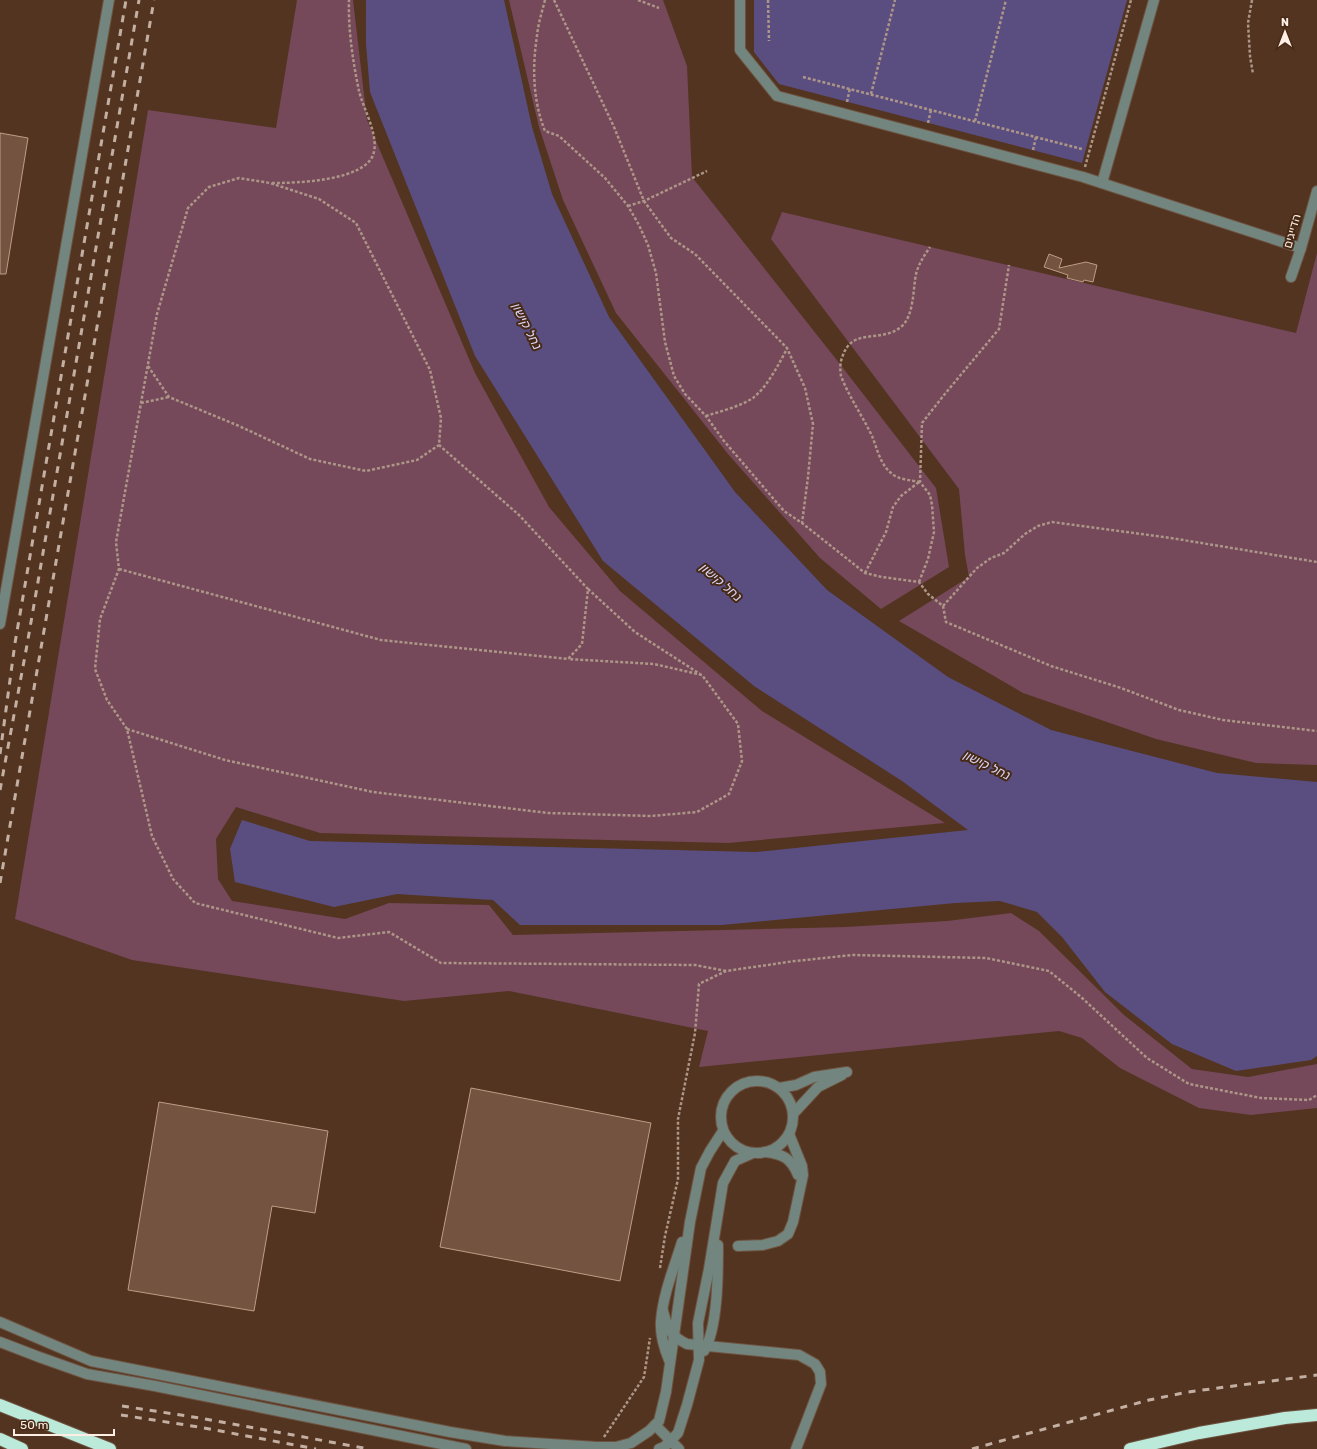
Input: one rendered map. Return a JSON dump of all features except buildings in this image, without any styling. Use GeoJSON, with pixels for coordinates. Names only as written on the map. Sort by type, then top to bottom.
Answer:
{"type":"FeatureCollection","features":[{"type":"Feature","properties":{"kind":"highway"},"geometry":{"type":"LineString","coordinates":[[0,1405],[110,1449]]}},
{"type":"Feature","properties":{"kind":"highway"},"geometry":{"type":"LineString","coordinates":[[1130,1449],[1199,1433],[1285,1418],[1317,1415]]}},
{"type":"Feature","properties":{"kind":"highway"},"geometry":{"type":"LineString","coordinates":[[0,1439],[22,1449]]}},
{"type":"Feature","properties":{"kind":"street"},"geometry":{"type":"LineString","coordinates":[[0,624],[109,0]]}},
{"type":"Feature","properties":{"kind":"street"},"geometry":{"type":"LineString","coordinates":[[740,0],[740,50],[777,96],[1102,183],[1301,248]]}},
{"type":"Feature","properties":{"kind":"street"},"geometry":{"type":"LineString","coordinates":[[1102,183],[1154,0]]}},
{"type":"Feature","properties":{"kind":"street","name":"הדייגים"},"geometry":{"type":"LineString","coordinates":[[1292,277],[1317,191]]}},
{"type":"Feature","properties":{"kind":"street"},"geometry":{"type":"LineString","coordinates":[[779,1088],[796,1085],[820,1076],[847,1072],[818,1087],[793,1114]]}},
{"type":"Feature","properties":{"kind":"street"},"geometry":{"type":"LineString","coordinates":[[752,1153],[735,1146],[728,1139],[723,1131],[720,1119],[726,1096],[745,1082],[757,1080],[769,1083],[779,1088],[791,1104],[793,1114],[789,1134],[778,1145],[764,1152]]}},
{"type":"Feature","properties":{"kind":"street"},"geometry":{"type":"LineString","coordinates":[[0,1322],[91,1361],[450,1432],[505,1441],[616,1447],[631,1443],[649,1432],[659,1421],[666,1392],[690,1222],[701,1168],[723,1131]]}},
{"type":"Feature","properties":{"kind":"street"},"geometry":{"type":"LineString","coordinates":[[738,1246],[763,1245],[778,1241],[788,1234],[793,1222],[803,1175],[802,1166],[789,1134]]}},
{"type":"Feature","properties":{"kind":"street"},"geometry":{"type":"LineString","coordinates":[[703,1345],[698,1323],[709,1269],[723,1183],[735,1161],[752,1153],[775,1153],[788,1159],[794,1165],[798,1175],[800,1189]]}},
{"type":"Feature","properties":{"kind":"street"},"geometry":{"type":"LineString","coordinates":[[658,1449],[664,1447],[678,1433],[703,1345],[712,1327],[718,1283],[719,1210]]}},
{"type":"Feature","properties":{"kind":"street"},"geometry":{"type":"LineString","coordinates":[[669,1363],[662,1342],[661,1321],[666,1292],[690,1222]]}},
{"type":"Feature","properties":{"kind":"street"},"geometry":{"type":"LineString","coordinates":[[663,1311],[667,1326],[674,1337],[687,1344],[799,1355],[815,1364],[820,1372],[821,1384],[796,1449]]}},
{"type":"Feature","properties":{"kind":"street"},"geometry":{"type":"LineString","coordinates":[[0,1342],[39,1358],[87,1374],[466,1449]]}},
{"type":"Feature","properties":{"kind":"street"},"geometry":{"type":"LineString","coordinates":[[655,1425],[679,1449]]}},
{"type":"Feature","properties":{"kind":"path"},"geometry":{"type":"LineString","coordinates":[[349,0],[354,64],[360,92],[373,132],[375,146],[373,155],[368,163],[359,169],[346,174],[297,183],[270,183],[239,178],[209,187],[188,208],[157,314],[116,542],[119,569],[100,619],[95,669],[107,700],[126,729],[152,836],[173,879],[195,903],[338,938],[389,932],[441,964],[695,965],[726,971]]}},
{"type":"Feature","properties":{"kind":"path"},"geometry":{"type":"LineString","coordinates":[[545,0],[537,35],[534,59],[535,91],[539,116],[545,131],[559,136],[605,178],[628,206],[640,224],[656,273],[665,342],[674,376],[685,394],[706,416],[724,441],[784,511],[802,523],[865,573],[882,578],[919,582],[928,594],[943,606],[946,622],[1051,666],[1121,688],[1179,710],[1223,720],[1317,731]]}},
{"type":"Feature","properties":{"kind":"path"},"geometry":{"type":"LineString","coordinates":[[554,0],[614,128],[644,201],[672,238],[695,254],[787,348],[805,388],[813,424],[802,523]]}},
{"type":"Feature","properties":{"kind":"path"},"geometry":{"type":"LineString","coordinates":[[638,0],[659,8]]}},
{"type":"Feature","properties":{"kind":"path"},"geometry":{"type":"LineString","coordinates":[[768,0],[769,41]]}},
{"type":"Feature","properties":{"kind":"path"},"geometry":{"type":"LineString","coordinates":[[871,94],[895,0]]}},
{"type":"Feature","properties":{"kind":"path"},"geometry":{"type":"LineString","coordinates":[[975,121],[1006,0]]}},
{"type":"Feature","properties":{"kind":"path"},"geometry":{"type":"LineString","coordinates":[[1077,166],[1085,168],[1131,0]]}},
{"type":"Feature","properties":{"kind":"path"},"geometry":{"type":"LineString","coordinates":[[1252,0],[1248,23],[1250,56],[1253,74]]}},
{"type":"Feature","properties":{"kind":"path"},"geometry":{"type":"LineString","coordinates":[[803,77],[1082,149]]}},
{"type":"Feature","properties":{"kind":"path"},"geometry":{"type":"LineString","coordinates":[[847,102],[850,88]]}},
{"type":"Feature","properties":{"kind":"path"},"geometry":{"type":"LineString","coordinates":[[843,103],[850,105]]}},
{"type":"Feature","properties":{"kind":"path"},"geometry":{"type":"LineString","coordinates":[[928,123],[931,110]]}},
{"type":"Feature","properties":{"kind":"path"},"geometry":{"type":"LineString","coordinates":[[1033,150],[1036,137]]}},
{"type":"Feature","properties":{"kind":"path"},"geometry":{"type":"LineString","coordinates":[[628,206],[644,201],[707,171]]}},
{"type":"Feature","properties":{"kind":"path"},"geometry":{"type":"LineString","coordinates":[[270,183],[318,199],[356,222],[430,370],[441,418],[439,445]]}},
{"type":"Feature","properties":{"kind":"path"},"geometry":{"type":"LineString","coordinates":[[920,482],[891,474],[883,464],[872,435],[848,393],[841,374],[841,359],[853,340],[858,338],[885,335],[896,331],[904,324],[908,317],[916,275],[921,260],[930,247]]}},
{"type":"Feature","properties":{"kind":"path"},"geometry":{"type":"LineString","coordinates":[[919,582],[928,559],[934,532],[930,495],[920,482],[922,424],[999,329],[1009,266]]}},
{"type":"Feature","properties":{"kind":"path"},"geometry":{"type":"LineString","coordinates":[[706,416],[740,404],[760,392],[778,365],[787,348]]}},
{"type":"Feature","properties":{"kind":"path"},"geometry":{"type":"LineString","coordinates":[[148,366],[169,397],[239,426],[310,459],[366,471],[417,460],[439,445]]}},
{"type":"Feature","properties":{"kind":"path"},"geometry":{"type":"LineString","coordinates":[[141,403],[169,397]]}},
{"type":"Feature","properties":{"kind":"path"},"geometry":{"type":"LineString","coordinates":[[126,729],[225,760],[373,792],[548,813],[650,816],[697,812],[729,794],[742,761],[738,724],[702,675],[635,632],[588,589],[519,515],[439,445]]}},
{"type":"Feature","properties":{"kind":"path"},"geometry":{"type":"LineString","coordinates":[[865,573],[886,532],[893,508],[902,496],[920,482]]}},
{"type":"Feature","properties":{"kind":"path"},"geometry":{"type":"LineString","coordinates":[[943,606],[982,565],[991,558],[1004,553],[1025,534],[1038,526],[1052,522],[1171,538],[1317,562]]}},
{"type":"Feature","properties":{"kind":"path"},"geometry":{"type":"LineString","coordinates":[[119,569],[381,640],[568,659],[654,664],[702,675]]}},
{"type":"Feature","properties":{"kind":"path"},"geometry":{"type":"LineString","coordinates":[[568,659],[582,644],[588,589]]}},
{"type":"Feature","properties":{"kind":"path"},"geometry":{"type":"LineString","coordinates":[[659,1276],[665,1236],[678,1179],[678,1119],[695,1033],[699,984],[726,971],[795,961],[853,955],[903,955],[986,958],[1049,971],[1081,997],[1147,1058],[1190,1084],[1261,1098],[1309,1100],[1317,1095]]}},
{"type":"Feature","properties":{"kind":"path"},"geometry":{"type":"LineString","coordinates":[[597,1447],[644,1377],[651,1330]]}},
{"type":"Feature","properties":{"kind":"shaded area"},"geometry":{"type":"Polygon","coordinates":[[[297,0],[353,0],[367,120],[475,373],[549,507],[620,591],[762,711],[945,823],[728,843],[320,833],[236,807],[216,839],[218,879],[232,901],[345,919],[389,903],[489,905],[513,935],[846,927],[947,921],[1011,913],[1039,931],[1124,1015],[1192,1069],[1248,1077],[1317,1064],[1317,1108],[1251,1115],[1199,1108],[1120,1068],[1082,1038],[1059,1031],[699,1067],[708,1031],[509,991],[404,1001],[132,960],[15,919],[148,110],[276,128],[297,0]]]}},
{"type":"Feature","properties":{"kind":"shaded area"},"geometry":{"type":"Polygon","coordinates":[[[509,0],[663,0],[687,66],[692,177],[936,488],[949,567],[881,609],[820,558],[728,454],[616,313],[563,200],[539,127],[509,0]]]}},
{"type":"Feature","properties":{"kind":"shaded area"},"geometry":{"type":"Polygon","coordinates":[[[782,212],[1296,333],[1317,253],[1317,765],[1256,763],[1156,739],[1023,693],[899,621],[969,577],[965,555],[959,489],[771,239],[782,212]]]}},
{"type":"Feature","properties":{"kind":"water","name":"נחל קישון"},"geometry":{"type":"Polygon","coordinates":[[[366,0],[504,0],[532,127],[552,194],[609,317],[735,492],[827,590],[948,677],[1051,730],[1217,773],[1317,782],[1317,1056],[1311,1060],[1236,1071],[1172,1044],[1105,992],[1062,937],[1037,912],[1000,901],[955,903],[722,925],[520,925],[493,900],[397,894],[334,907],[235,882],[230,849],[242,820],[310,841],[756,852],[968,830],[902,781],[754,686],[603,561],[475,356],[370,92],[366,44],[366,0]]]}},
{"type":"Feature","properties":{"kind":"water"},"geometry":{"type":"Polygon","coordinates":[[[754,0],[1127,0],[1082,163],[779,84],[754,52],[754,0]]]}},
{"type":"Feature","properties":{"kind":"railway"},"geometry":{"type":"LineString","coordinates":[[0,754],[15,643],[126,0]]}},
{"type":"Feature","properties":{"kind":"railway"},"geometry":{"type":"LineString","coordinates":[[0,790],[27,645],[139,0]]}},
{"type":"Feature","properties":{"kind":"railway"},"geometry":{"type":"LineString","coordinates":[[0,883],[154,0]]}},
{"type":"Feature","properties":{"kind":"railway"},"geometry":{"type":"LineString","coordinates":[[972,1449],[1149,1400],[1188,1392],[1317,1375]]}},
{"type":"Feature","properties":{"kind":"railway"},"geometry":{"type":"LineString","coordinates":[[122,1406],[200,1418],[369,1449]]}},
{"type":"Feature","properties":{"kind":"railway"},"geometry":{"type":"LineString","coordinates":[[121,1415],[199,1427],[316,1449]]}}]}
